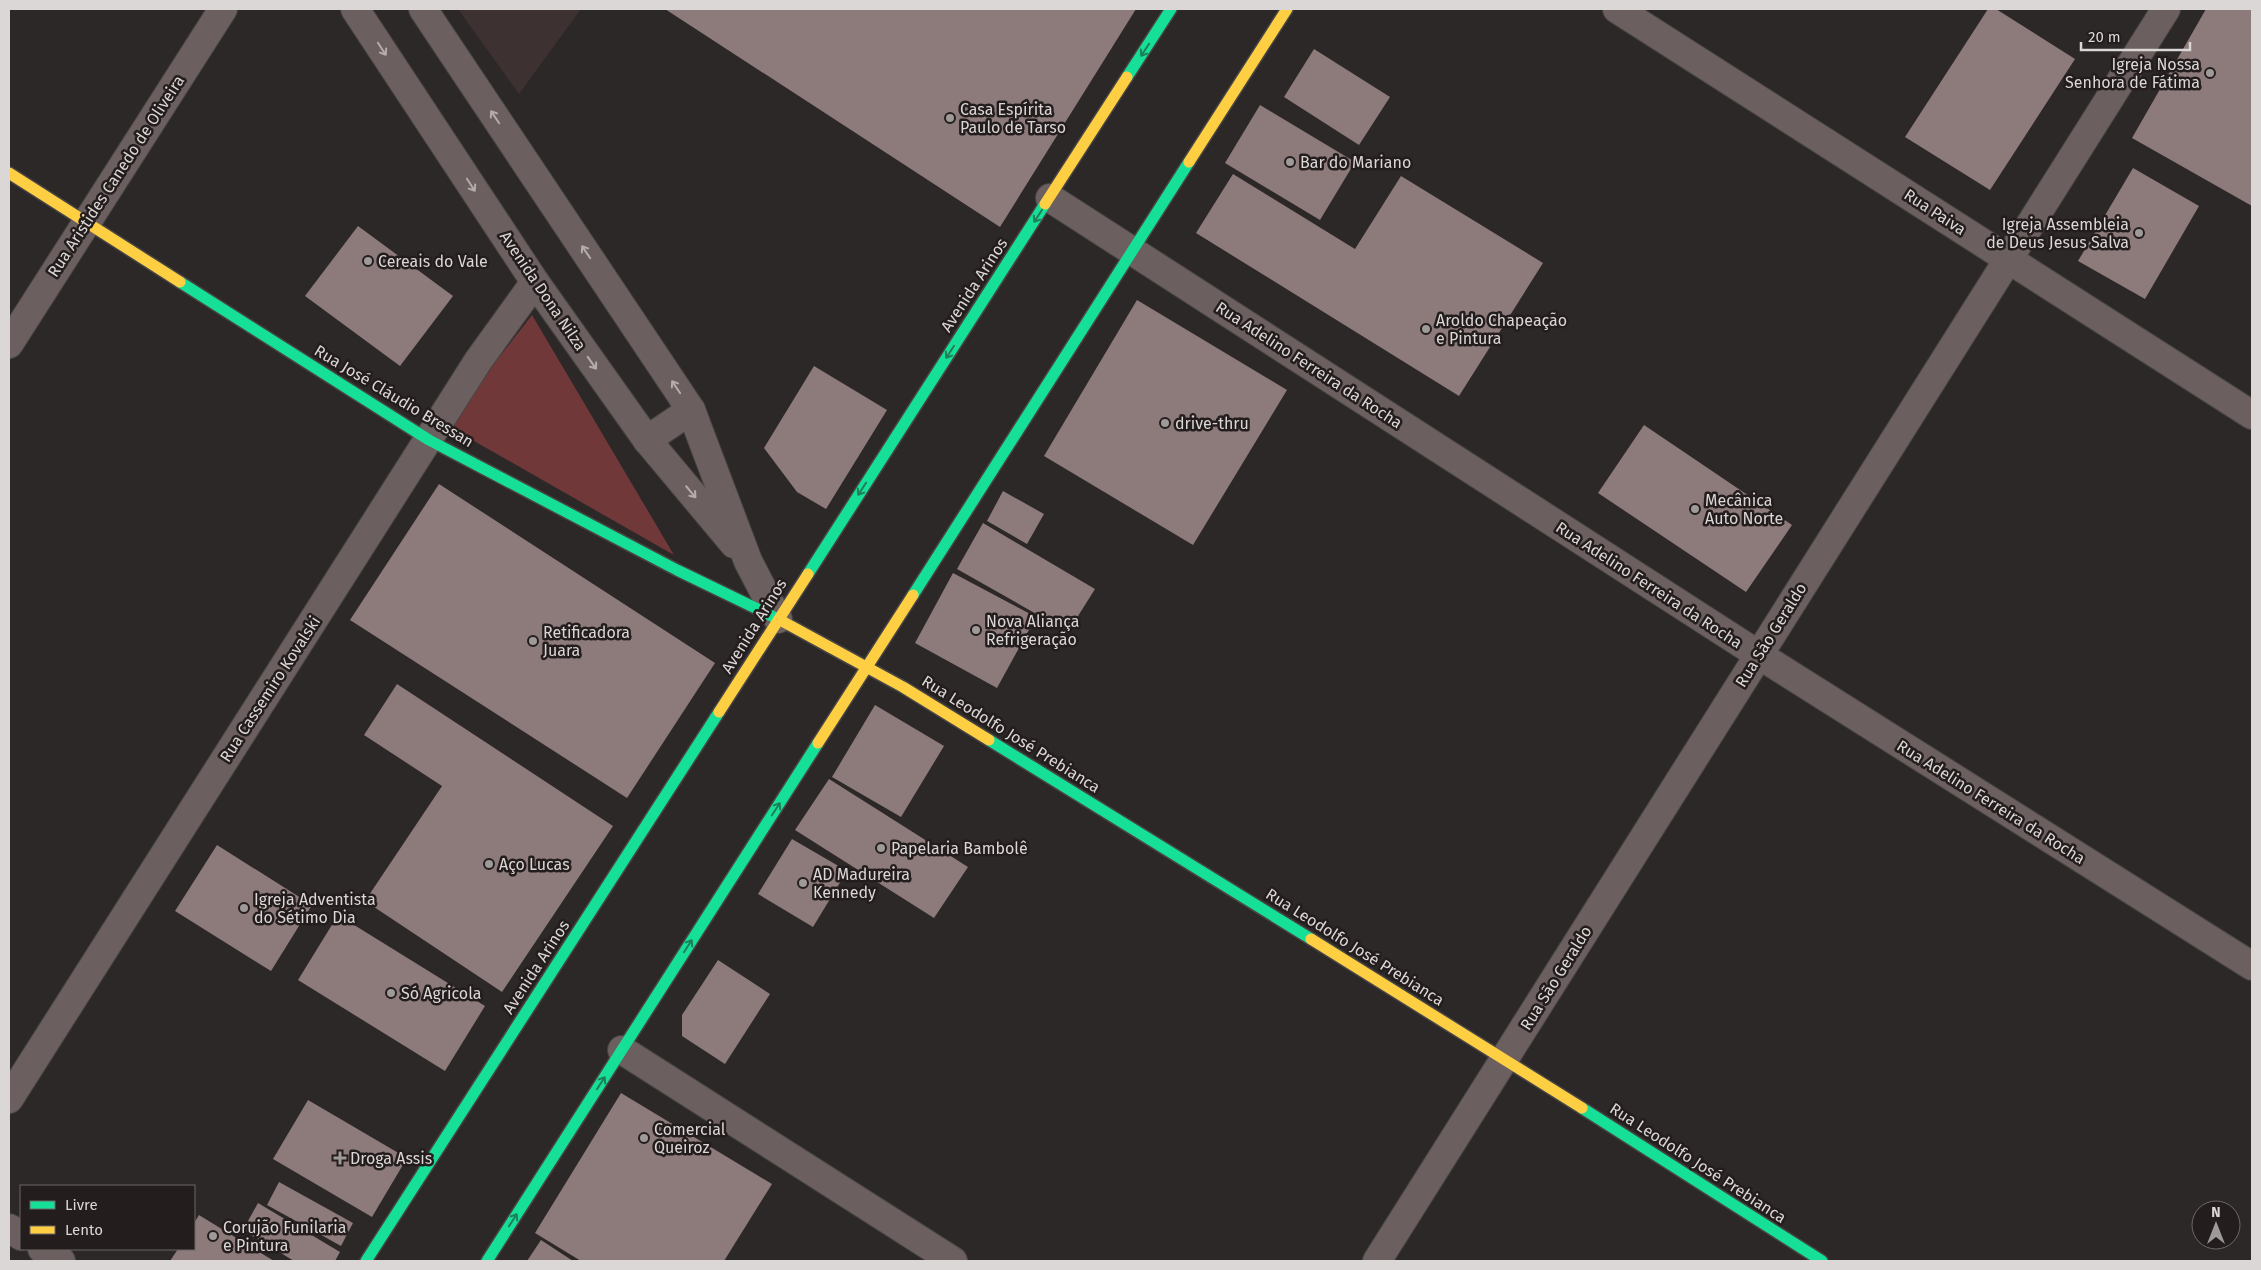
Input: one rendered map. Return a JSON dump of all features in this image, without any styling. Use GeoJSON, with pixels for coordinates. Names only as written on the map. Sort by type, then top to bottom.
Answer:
{"type":"FeatureCollection","features":[{"type":"Feature","properties":{"kind":"main road","name":"Avenida Arinos"},"geometry":{"type":"LineString","coordinates":[[366,1261],[1171,9]]}},
{"type":"Feature","properties":{"kind":"main road"},"geometry":{"type":"LineString","coordinates":[[487,1261],[1287,9]]}},
{"type":"Feature","properties":{"kind":"main road","name":"Rua José Cláudio Bressan"},"geometry":{"type":"LineString","coordinates":[[9,173],[429,440],[677,570],[778,619],[867,668]]}},
{"type":"Feature","properties":{"kind":"main road","name":"Rua Leodolfo José Prebianca"},"geometry":{"type":"LineString","coordinates":[[867,668],[903,687],[1504,1059],[1822,1261]]}},
{"type":"Feature","properties":{"kind":"street","name":"Rua Aristides Canedo de Oliveira"},"geometry":{"type":"LineString","coordinates":[[9,344],[223,9]]}},
{"type":"Feature","properties":{"kind":"street","name":"Avenida Dona Nilza"},"geometry":{"type":"LineString","coordinates":[[355,9],[535,282],[647,440],[748,561]]}},
{"type":"Feature","properties":{"kind":"street","name":"Avenida Dona Nilza"},"geometry":{"type":"LineString","coordinates":[[423,9],[691,410],[748,561],[778,619]]}},
{"type":"Feature","properties":{"kind":"street","name":"Rua Paiva"},"geometry":{"type":"LineString","coordinates":[[1617,9],[2252,415]]}},
{"type":"Feature","properties":{"kind":"street","name":"Rua São Geraldo"},"geometry":{"type":"LineString","coordinates":[[1377,1261],[2166,9]]}},
{"type":"Feature","properties":{"kind":"street","name":"Rua Adelino Ferreira da Rocha"},"geometry":{"type":"LineString","coordinates":[[1050,198],[1759,655],[2252,966]]}},
{"type":"Feature","properties":{"kind":"street","name":"Rua Cassemiro Kovalski"},"geometry":{"type":"LineString","coordinates":[[9,1099],[478,361],[535,282]]}},
{"type":"Feature","properties":{"kind":"street"},"geometry":{"type":"LineString","coordinates":[[647,440],[691,410]]}},
{"type":"Feature","properties":{"kind":"street"},"geometry":{"type":"LineString","coordinates":[[622,1050],[953,1261]]}},
{"type":"Feature","properties":{"kind":"street"},"geometry":{"type":"LineString","coordinates":[[9,1228],[20,1235]]}},
{"type":"Feature","properties":{"kind":"street"},"geometry":{"type":"LineString","coordinates":[[44,1250],[61,1261]]}},
{"type":"Feature","properties":{"kind":"shaded area"},"geometry":{"type":"Polygon","coordinates":[[[458,9],[581,9],[519,94],[458,9]]]}},
{"type":"Feature","properties":{"kind":"shaded area"},"geometry":{"type":"Polygon","coordinates":[[[532,315],[674,555],[446,425],[532,315]]]}},
{"type":"Feature","properties":{"kind":"building","name":"Casa Espírita Paulo de Tarso"},"geometry":{"type":"Polygon","coordinates":[[[665,9],[1136,9],[1000,227],[665,9]]]}},
{"type":"Feature","properties":{"kind":"building"},"geometry":{"type":"Polygon","coordinates":[[[1988,9],[1996,9],[2075,59],[1990,190],[1905,137],[1988,9]]]}},
{"type":"Feature","properties":{"kind":"building","name":"Igreja Nossa Senhora de Fátima"},"geometry":{"type":"Polygon","coordinates":[[[2206,9],[2252,9],[2252,206],[2132,138],[2206,9]]]}},
{"type":"Feature","properties":{"kind":"building"},"geometry":{"type":"Polygon","coordinates":[[[1314,49],[1390,97],[1359,145],[1284,97],[1314,49]]]}},
{"type":"Feature","properties":{"kind":"building","name":"Bar do Mariano"},"geometry":{"type":"Polygon","coordinates":[[[1260,105],[1355,162],[1320,220],[1225,163],[1260,105]]]}},
{"type":"Feature","properties":{"kind":"building","name":"Igreja Assembleia de Deus Jesus Salva"},"geometry":{"type":"Polygon","coordinates":[[[2133,168],[2199,206],[2145,299],[2078,261],[2133,168]]]}},
{"type":"Feature","properties":{"kind":"building","name":"Aroldo Chapeação e Pintura"},"geometry":{"type":"Polygon","coordinates":[[[1233,174],[1355,249],[1401,176],[1543,263],[1459,396],[1196,233],[1233,174]]]}},
{"type":"Feature","properties":{"kind":"building","name":"Cereais do Vale"},"geometry":{"type":"Polygon","coordinates":[[[358,226],[453,296],[400,366],[305,296],[358,226]]]}},
{"type":"Feature","properties":{"kind":"building","name":"drive-thru"},"geometry":{"type":"Polygon","coordinates":[[[1137,300],[1287,390],[1193,545],[1044,456],[1137,300]]]}},
{"type":"Feature","properties":{"kind":"building"},"geometry":{"type":"Polygon","coordinates":[[[814,366],[887,410],[826,509],[797,492],[764,448],[814,366]]]}},
{"type":"Feature","properties":{"kind":"building","name":"Mecânica Auto Norte"},"geometry":{"type":"Polygon","coordinates":[[[1644,425],[1792,525],[1746,592],[1598,493],[1644,425]]]}},
{"type":"Feature","properties":{"kind":"building","name":"Retificadora Juara"},"geometry":{"type":"Polygon","coordinates":[[[439,484],[715,663],[627,798],[350,620],[439,484]]]}},
{"type":"Feature","properties":{"kind":"building"},"geometry":{"type":"Polygon","coordinates":[[[1003,491],[1044,514],[1027,544],[987,521],[1003,491]]]}},
{"type":"Feature","properties":{"kind":"building"},"geometry":{"type":"Polygon","coordinates":[[[983,523],[1095,589],[1068,632],[957,569],[983,523]]]}},
{"type":"Feature","properties":{"kind":"building","name":"Nova Aliança Refrigeração"},"geometry":{"type":"Polygon","coordinates":[[[953,573],[1036,617],[997,688],[915,643],[953,573]]]}},
{"type":"Feature","properties":{"kind":"building","name":"Aço Lucas"},"geometry":{"type":"Polygon","coordinates":[[[397,684],[613,826],[502,992],[365,901],[442,786],[364,735],[397,684]]]}},
{"type":"Feature","properties":{"kind":"building"},"geometry":{"type":"Polygon","coordinates":[[[875,705],[944,746],[901,817],[832,777],[875,705]]]}},
{"type":"Feature","properties":{"kind":"building","name":"Papelaria Bambolê"},"geometry":{"type":"Polygon","coordinates":[[[829,779],[968,867],[934,918],[795,830],[829,779]]]}},
{"type":"Feature","properties":{"kind":"building","name":"AD Madureira Kennedy"},"geometry":{"type":"Polygon","coordinates":[[[792,839],[847,871],[813,927],[758,894],[792,839]]]}},
{"type":"Feature","properties":{"kind":"building","name":"Igreja Adventista do Sétimo Dia"},"geometry":{"type":"Polygon","coordinates":[[[217,845],[312,905],[271,971],[175,911],[217,845]]]}},
{"type":"Feature","properties":{"kind":"building","name":"Só Agricola"},"geometry":{"type":"Polygon","coordinates":[[[338,915],[485,1006],[445,1071],[298,980],[338,915]]]}},
{"type":"Feature","properties":{"kind":"building"},"geometry":{"type":"Polygon","coordinates":[[[718,960],[770,994],[725,1064],[682,1036],[682,1015],[718,960]]]}},
{"type":"Feature","properties":{"kind":"building","name":"Comercial Queiroz"},"geometry":{"type":"Polygon","coordinates":[[[621,1093],[772,1184],[724,1261],[581,1261],[535,1233],[621,1093]]]}},
{"type":"Feature","properties":{"kind":"building","name":"Droga Assis"},"geometry":{"type":"Polygon","coordinates":[[[308,1100],[407,1158],[372,1217],[273,1159],[308,1100]]]}},
{"type":"Feature","properties":{"kind":"building"},"geometry":{"type":"Polygon","coordinates":[[[279,1182],[353,1223],[341,1246],[267,1205],[279,1182]]]}},
{"type":"Feature","properties":{"kind":"building"},"geometry":{"type":"Polygon","coordinates":[[[258,1203],[340,1252],[335,1261],[294,1261],[243,1230],[258,1203]]]}},
{"type":"Feature","properties":{"kind":"building","name":"Corujão Funilaria e Pintura"},"geometry":{"type":"Polygon","coordinates":[[[199,1215],[274,1261],[170,1261],[177,1250],[195,1250],[195,1221],[199,1215]]]}},
{"type":"Feature","properties":{"kind":"building"},"geometry":{"type":"Polygon","coordinates":[[[541,1240],[573,1261],[527,1261],[541,1240]]]}},
{"type":"Feature","properties":{"kind":"traffic: fast"},"geometry":{"type":"LineString","coordinates":[[1127,77],[1171,9]]}},
{"type":"Feature","properties":{"kind":"traffic: fast"},"geometry":{"type":"LineString","coordinates":[[913,595],[1189,162]]}},
{"type":"Feature","properties":{"kind":"traffic: fast"},"geometry":{"type":"LineString","coordinates":[[808,574],[1045,204]]}},
{"type":"Feature","properties":{"kind":"traffic: fast"},"geometry":{"type":"LineString","coordinates":[[180,282],[429,440],[677,570],[780,620]]}},
{"type":"Feature","properties":{"kind":"traffic: fast"},"geometry":{"type":"LineString","coordinates":[[366,1261],[719,712]]}},
{"type":"Feature","properties":{"kind":"traffic: fast"},"geometry":{"type":"LineString","coordinates":[[989,740],[1311,939]]}},
{"type":"Feature","properties":{"kind":"traffic: fast"},"geometry":{"type":"LineString","coordinates":[[487,1261],[818,743]]}},
{"type":"Feature","properties":{"kind":"traffic: fast"},"geometry":{"type":"LineString","coordinates":[[1582,1108],[1822,1261]]}},
{"type":"Feature","properties":{"kind":"traffic: slow"},"geometry":{"type":"LineString","coordinates":[[1189,162],[1287,9]]}},
{"type":"Feature","properties":{"kind":"traffic: slow"},"geometry":{"type":"LineString","coordinates":[[1045,204],[1127,77]]}},
{"type":"Feature","properties":{"kind":"traffic: slow"},"geometry":{"type":"LineString","coordinates":[[9,173],[180,282]]}},
{"type":"Feature","properties":{"kind":"traffic: slow"},"geometry":{"type":"LineString","coordinates":[[719,712],[808,574]]}},
{"type":"Feature","properties":{"kind":"traffic: slow"},"geometry":{"type":"LineString","coordinates":[[818,743],[913,595]]}},
{"type":"Feature","properties":{"kind":"traffic: slow"},"geometry":{"type":"LineString","coordinates":[[780,620],[903,687],[989,740]]}},
{"type":"Feature","properties":{"kind":"traffic: slow"},"geometry":{"type":"LineString","coordinates":[[1311,939],[1582,1108]]}},
{"type":"Feature","properties":{"kind":"place","name":"Igreja Nossa Senhora de Fátima"},"geometry":{"type":"Point","coordinates":[2210,73]}},
{"type":"Feature","properties":{"kind":"place","name":"Casa Espírita Paulo de Tarso"},"geometry":{"type":"Point","coordinates":[950,118]}},
{"type":"Feature","properties":{"kind":"place","name":"Bar do Mariano"},"geometry":{"type":"Point","coordinates":[1290,162]}},
{"type":"Feature","properties":{"kind":"place","name":"Igreja Assembleia de Deus Jesus Salva"},"geometry":{"type":"Point","coordinates":[2139,233]}},
{"type":"Feature","properties":{"kind":"place","name":"Cereais do Vale"},"geometry":{"type":"Point","coordinates":[368,261]}},
{"type":"Feature","properties":{"kind":"place","name":"Aroldo Chapeação e Pintura"},"geometry":{"type":"Point","coordinates":[1426,329]}},
{"type":"Feature","properties":{"kind":"place","name":"drive-thru"},"geometry":{"type":"Point","coordinates":[1165,423]}},
{"type":"Feature","properties":{"kind":"place","name":"Mecânica Auto Norte"},"geometry":{"type":"Point","coordinates":[1695,509]}},
{"type":"Feature","properties":{"kind":"place","name":"Nova Aliança Refrigeração"},"geometry":{"type":"Point","coordinates":[976,630]}},
{"type":"Feature","properties":{"kind":"place","name":"Retificadora Juara"},"geometry":{"type":"Point","coordinates":[533,641]}},
{"type":"Feature","properties":{"kind":"place","name":"Papelaria Bambolê"},"geometry":{"type":"Point","coordinates":[881,848]}},
{"type":"Feature","properties":{"kind":"place","name":"Aço Lucas"},"geometry":{"type":"Point","coordinates":[489,864]}},
{"type":"Feature","properties":{"kind":"place","name":"AD Madureira Kennedy"},"geometry":{"type":"Point","coordinates":[803,883]}},
{"type":"Feature","properties":{"kind":"place","name":"Igreja Adventista do Sétimo Dia"},"geometry":{"type":"Point","coordinates":[244,908]}},
{"type":"Feature","properties":{"kind":"place","name":"Só Agricola"},"geometry":{"type":"Point","coordinates":[391,993]}},
{"type":"Feature","properties":{"kind":"place","name":"Comercial Queiroz"},"geometry":{"type":"Point","coordinates":[644,1138]}},
{"type":"Feature","properties":{"kind":"place","name":"Droga Assis"},"geometry":{"type":"Point","coordinates":[340,1158]}},
{"type":"Feature","properties":{"kind":"place","name":"Corujão Funilaria e Pintura"},"geometry":{"type":"Point","coordinates":[213,1236]}}]}
